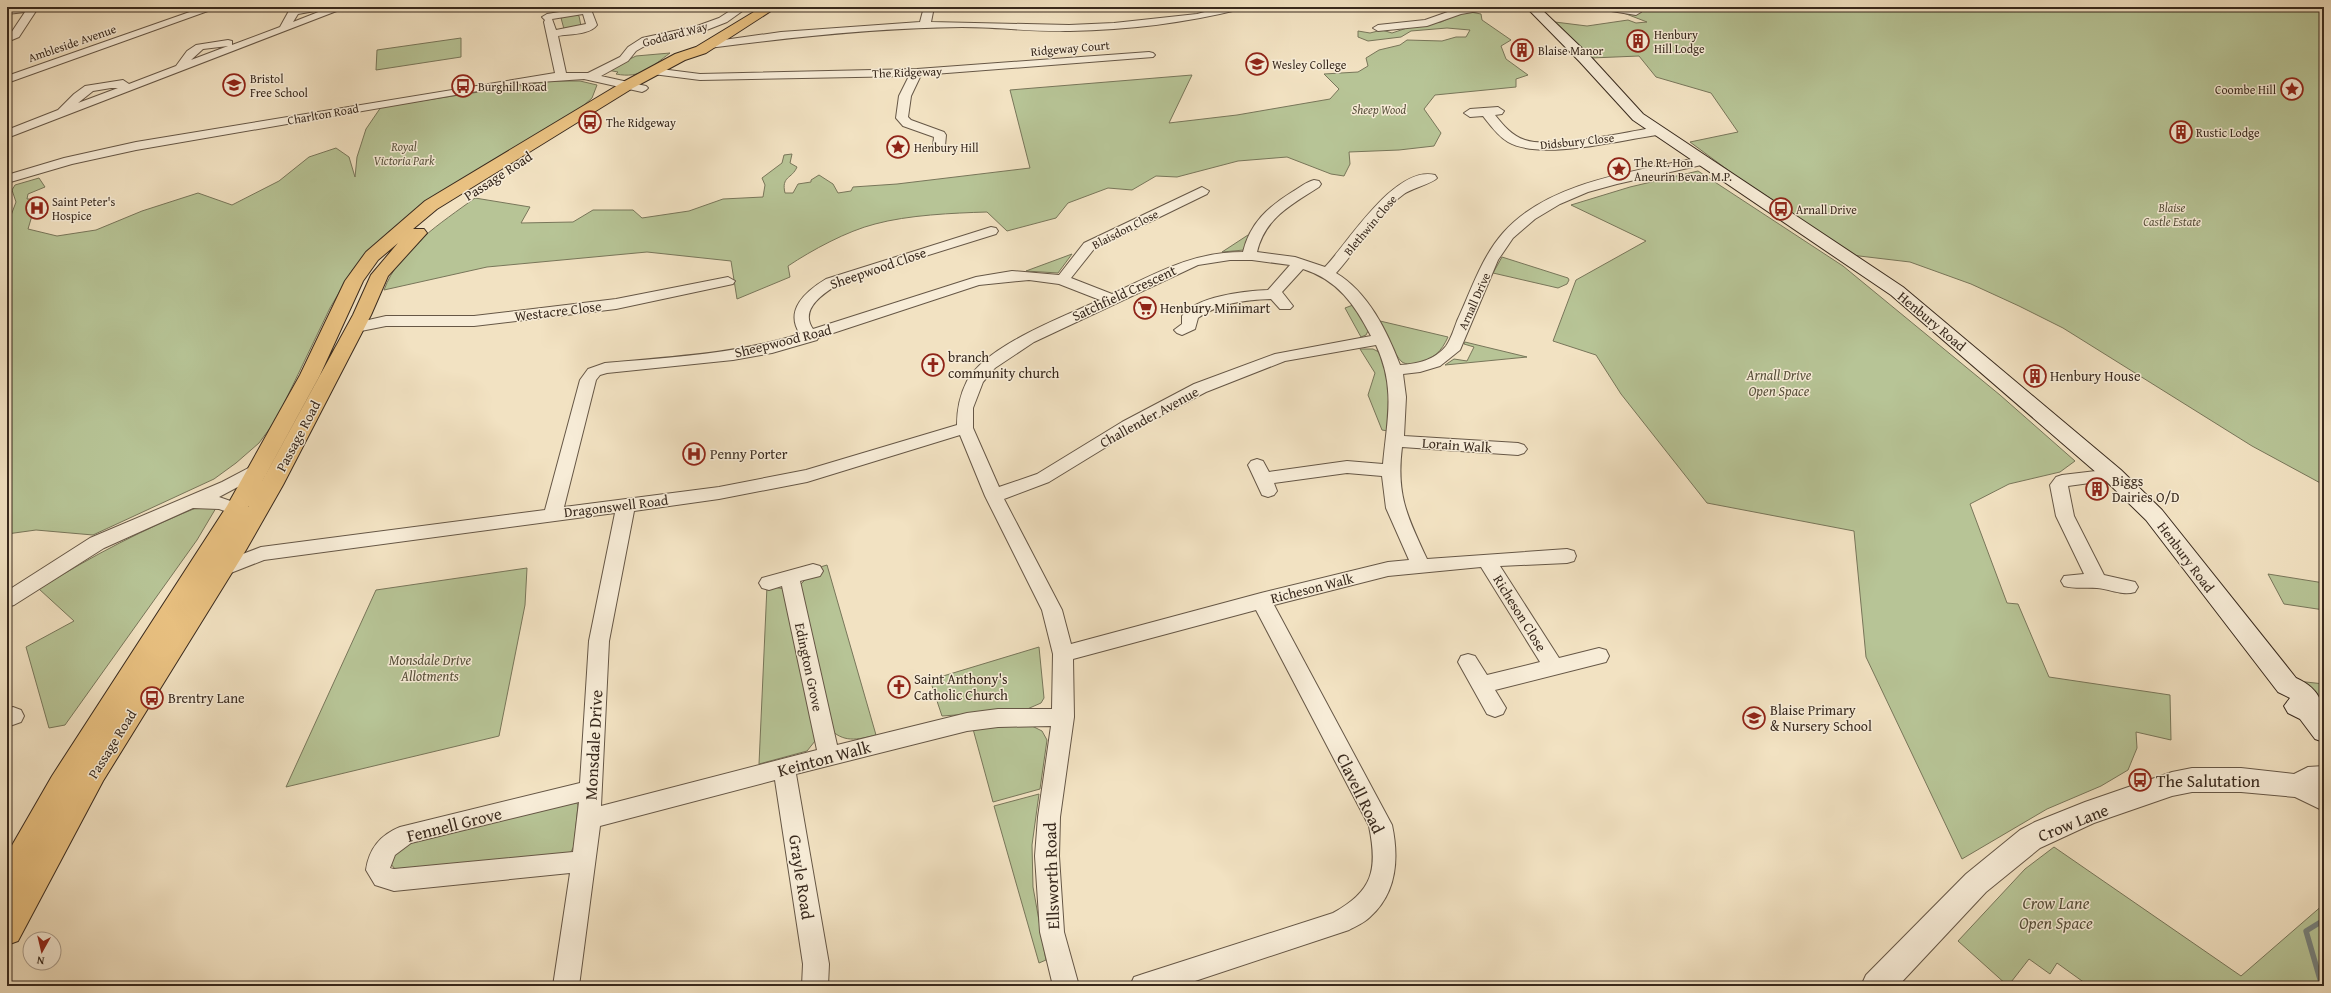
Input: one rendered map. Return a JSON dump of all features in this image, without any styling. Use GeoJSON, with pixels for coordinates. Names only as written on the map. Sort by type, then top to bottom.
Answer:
{"type":"FeatureCollection","features":[{"type":"Feature","properties":{"kind":"main road","name":"Passage Road"},"geometry":{"type":"LineString","coordinates":[[7,932],[93,773],[223,569],[250,549],[272,485],[359,321],[380,275],[405,245],[447,210],[635,87],[659,72],[691,59],[705,47],[770,7]]}},
{"type":"Feature","properties":{"kind":"main road","name":"Henbury Road"},"geometry":{"type":"LineString","coordinates":[[1532,7],[1585,59],[1638,117],[1701,161],[1897,291],[2113,475],[2154,515],[2222,604],[2288,685],[2285,691],[2296,706],[2316,721]]}},
{"type":"Feature","properties":{"kind":"main road","name":"Passage Road"},"geometry":{"type":"LineString","coordinates":[[7,881],[62,784],[236,510],[324,347],[354,281],[372,256],[432,205],[635,87]]}},
{"type":"Feature","properties":{"kind":"main road","name":"Crow Lane"},"geometry":{"type":"LineString","coordinates":[[1877,986],[1976,883],[2030,840],[2045,831],[2085,814],[2172,784],[2192,780],[2312,782],[2324,798]]}},
{"type":"Feature","properties":{"kind":"street","name":"Ambleside Avenue"},"geometry":{"type":"LineString","coordinates":[[7,80],[214,7]]}},
{"type":"Feature","properties":{"kind":"street"},"geometry":{"type":"LineString","coordinates":[[284,29],[294,11],[322,7]]}},
{"type":"Feature","properties":{"kind":"street"},"geometry":{"type":"LineString","coordinates":[[7,134],[62,114],[84,90],[94,86],[143,82],[342,7]]}},
{"type":"Feature","properties":{"kind":"street","name":"Goddard Way"},"geometry":{"type":"LineString","coordinates":[[590,77],[624,59],[632,49],[646,40],[700,29],[723,20],[743,7]]}},
{"type":"Feature","properties":{"kind":"street"},"geometry":{"type":"LineString","coordinates":[[924,24],[929,7]]}},
{"type":"Feature","properties":{"kind":"street"},"geometry":{"type":"LineString","coordinates":[[705,47],[742,40],[852,28],[924,24],[1069,28],[1114,26],[1182,20],[1237,7]]}},
{"type":"Feature","properties":{"kind":"street"},"geometry":{"type":"LineString","coordinates":[[1378,28],[1391,29],[1433,22],[1459,11],[1484,7]]}},
{"type":"Feature","properties":{"kind":"street"},"geometry":{"type":"LineString","coordinates":[[1605,7],[1636,12]]}},
{"type":"Feature","properties":{"kind":"street"},"geometry":{"type":"LineString","coordinates":[[7,11],[38,8]]}},
{"type":"Feature","properties":{"kind":"street"},"geometry":{"type":"LineString","coordinates":[[7,39],[15,35],[38,8]]}},
{"type":"Feature","properties":{"kind":"street"},"geometry":{"type":"LineString","coordinates":[[553,34],[587,28],[592,25],[587,12],[546,12],[553,34],[561,76]]}},
{"type":"Feature","properties":{"kind":"street"},"geometry":{"type":"LineString","coordinates":[[722,37],[742,40]]}},
{"type":"Feature","properties":{"kind":"street","name":"Ridgeway Court"},"geometry":{"type":"LineString","coordinates":[[993,67],[1150,55]]}},
{"type":"Feature","properties":{"kind":"street","name":"The Ridgeway"},"geometry":{"type":"LineString","coordinates":[[659,72],[700,77],[917,72],[993,67]]}},
{"type":"Feature","properties":{"kind":"street"},"geometry":{"type":"LineString","coordinates":[[917,72],[905,96],[902,118],[907,123],[935,132],[940,135],[943,141]]}},
{"type":"Feature","properties":{"kind":"street","name":"Charlton Road"},"geometry":{"type":"LineString","coordinates":[[7,179],[69,161],[136,146],[427,96],[561,76],[590,77],[635,87]]}},
{"type":"Feature","properties":{"kind":"street"},"geometry":{"type":"LineString","coordinates":[[1470,113],[1499,111]]}},
{"type":"Feature","properties":{"kind":"street","name":"Didsbury Close"},"geometry":{"type":"LineString","coordinates":[[1486,112],[1504,134],[1524,145],[1538,147],[1551,147],[1657,131]]}},
{"type":"Feature","properties":{"kind":"street"},"geometry":{"type":"LineString","coordinates":[[7,129],[24,128]]}},
{"type":"Feature","properties":{"kind":"street","name":"Arnall Drive"},"geometry":{"type":"LineString","coordinates":[[1394,370],[1424,368],[1444,358],[1449,353],[1454,347],[1491,260],[1513,231],[1537,211],[1570,195],[1600,185],[1701,161]]}},
{"type":"Feature","properties":{"kind":"street","name":"Blethwin Close"},"geometry":{"type":"LineString","coordinates":[[1327,274],[1339,262],[1382,208],[1398,192],[1419,178]]}},
{"type":"Feature","properties":{"kind":"street"},"geometry":{"type":"LineString","coordinates":[[1250,256],[1253,238],[1262,220],[1314,182]]}},
{"type":"Feature","properties":{"kind":"street","name":"Blaisdon Close"},"geometry":{"type":"LineString","coordinates":[[1063,279],[1088,246],[1198,192]]}},
{"type":"Feature","properties":{"kind":"street","name":"Sheepwood Close"},"geometry":{"type":"LineString","coordinates":[[811,336],[802,324],[802,315],[811,297],[837,279],[992,232]]}},
{"type":"Feature","properties":{"kind":"street","name":"Satchfield Crescent"},"geometry":{"type":"LineString","coordinates":[[1062,717],[1062,654],[1052,610],[994,496],[964,428],[963,420],[968,396],[976,381],[989,365],[1028,338],[1193,262],[1214,257],[1268,257],[1299,264],[1327,274],[1346,286],[1355,296],[1381,339],[1394,370],[1398,403],[1391,471],[1392,492],[1397,516],[1422,565]]}},
{"type":"Feature","properties":{"kind":"street"},"geometry":{"type":"LineString","coordinates":[[1272,294],[1299,264]]}},
{"type":"Feature","properties":{"kind":"street","name":"Sheepwood Road"},"geometry":{"type":"LineString","coordinates":[[553,514],[588,380],[594,372],[605,368],[733,355],[772,348],[990,278],[1013,275],[1063,279],[1089,288],[1110,299]]}},
{"type":"Feature","properties":{"kind":"street","name":"Westacre Close"},"geometry":{"type":"LineString","coordinates":[[359,321],[482,320],[616,304],[728,281]]}},
{"type":"Feature","properties":{"kind":"street"},"geometry":{"type":"LineString","coordinates":[[1182,330],[1190,326],[1190,316],[1203,308],[1244,297],[1272,294],[1276,295],[1285,306]]}},
{"type":"Feature","properties":{"kind":"street","name":"Challender Avenue"},"geometry":{"type":"LineString","coordinates":[[994,496],[1043,478],[1128,426],[1200,388],[1281,357],[1381,339]]}},
{"type":"Feature","properties":{"kind":"street","name":"Dragonswell Road"},"geometry":{"type":"LineString","coordinates":[[250,549],[719,493],[807,476],[964,428]]}},
{"type":"Feature","properties":{"kind":"street","name":"Lorain Walk"},"geometry":{"type":"LineString","coordinates":[[1395,441],[1518,449]]}},
{"type":"Feature","properties":{"kind":"street"},"geometry":{"type":"LineString","coordinates":[[1262,479],[1347,467],[1391,471]]}},
{"type":"Feature","properties":{"kind":"street"},"geometry":{"type":"LineString","coordinates":[[7,600],[97,543],[228,486],[260,468]]}},
{"type":"Feature","properties":{"kind":"street"},"geometry":{"type":"LineString","coordinates":[[2097,581],[2065,516],[2059,485],[2062,481],[2069,479],[2113,475]]}},
{"type":"Feature","properties":{"kind":"street"},"geometry":{"type":"LineString","coordinates":[[184,505],[211,502],[236,510]]}},
{"type":"Feature","properties":{"kind":"street","name":"Monsdale Drive"},"geometry":{"type":"LineString","coordinates":[[566,986],[584,861],[588,820],[599,641],[626,505]]}},
{"type":"Feature","properties":{"kind":"street","name":"Richeson Walk"},"geometry":{"type":"LineString","coordinates":[[1062,654],[1261,600],[1388,569],[1486,560],[1567,556]]}},
{"type":"Feature","properties":{"kind":"street","name":"Richeson Close"},"geometry":{"type":"LineString","coordinates":[[1486,560],[1554,667]]}},
{"type":"Feature","properties":{"kind":"street"},"geometry":{"type":"LineString","coordinates":[[769,583],[813,571]]}},
{"type":"Feature","properties":{"kind":"street","name":"Edington Grove"},"geometry":{"type":"LineString","coordinates":[[790,578],[829,756]]}},
{"type":"Feature","properties":{"kind":"street"},"geometry":{"type":"LineString","coordinates":[[2071,581],[2097,581],[2128,587]]}},
{"type":"Feature","properties":{"kind":"street","name":"Clavell Road"},"geometry":{"type":"LineString","coordinates":[[1143,986],[1340,922],[1361,910],[1374,896],[1381,878],[1386,853],[1380,825],[1261,600]]}},
{"type":"Feature","properties":{"kind":"street","name":"Richeson Close"},"geometry":{"type":"LineString","coordinates":[[1481,685],[1599,656]]}},
{"type":"Feature","properties":{"kind":"street"},"geometry":{"type":"LineString","coordinates":[[1468,662],[1495,708]]}},
{"type":"Feature","properties":{"kind":"street","name":"Keinton Walk"},"geometry":{"type":"LineString","coordinates":[[588,820],[829,756],[967,722],[998,718],[1062,717]]}},
{"type":"Feature","properties":{"kind":"street","name":"Ellsworth Road"},"geometry":{"type":"LineString","coordinates":[[1062,717],[1049,817],[1047,856],[1052,932],[1066,986]]}},
{"type":"Feature","properties":{"kind":"street","name":"Grayle Road"},"geometry":{"type":"LineString","coordinates":[[784,768],[816,964],[815,986]]}},
{"type":"Feature","properties":{"kind":"street","name":"Fennell Grove"},"geometry":{"type":"LineString","coordinates":[[584,861],[394,880],[383,877],[378,870],[382,853],[396,839],[408,834],[590,790]]}},
{"type":"Feature","properties":{"kind":"green space","name":"Blaise Castle Estate"},"geometry":{"type":"Polygon","coordinates":[[[1608,7],[1874,7],[1878,9],[1893,7],[2324,7],[2324,485],[2252,446],[2063,328],[2019,306],[1971,284],[1910,262],[1851,255],[1791,212],[1736,176],[1690,142],[1738,132],[1711,93],[1656,77],[1639,56],[1591,58],[1555,22],[1587,26],[1628,20],[1636,23],[1647,22],[1608,7]]]}},
{"type":"Feature","properties":{"kind":"green space","name":"Sheep Wood"},"geometry":{"type":"Polygon","coordinates":[[[1465,11],[1481,14],[1482,20],[1511,40],[1501,46],[1506,59],[1528,75],[1516,79],[1516,87],[1435,95],[1424,109],[1441,133],[1434,146],[1399,150],[1349,152],[1350,164],[1344,176],[1331,174],[1287,157],[1238,161],[1177,177],[1156,176],[1132,190],[1108,188],[1068,203],[1056,218],[1007,231],[987,212],[902,218],[864,227],[830,242],[788,266],[790,277],[737,299],[731,261],[647,252],[487,267],[384,290],[391,275],[410,249],[435,227],[475,198],[530,207],[521,223],[573,222],[593,210],[633,210],[642,218],[689,211],[723,199],[763,197],[765,185],[762,178],[782,163],[784,155],[792,154],[790,163],[797,167],[784,183],[785,193],[793,193],[798,184],[811,182],[811,180],[819,175],[833,184],[838,193],[851,191],[853,187],[897,184],[1030,168],[1010,90],[1192,75],[1169,123],[1237,115],[1330,99],[1339,89],[1324,74],[1358,72],[1368,66],[1366,58],[1379,50],[1400,45],[1407,40],[1442,41],[1456,37],[1466,37],[1470,30],[1447,28],[1411,31],[1401,37],[1368,41],[1358,37],[1358,31],[1370,33],[1382,30],[1392,33],[1413,26],[1441,22],[1465,11]]]}},
{"type":"Feature","properties":{"kind":"green space"},"geometry":{"type":"Polygon","coordinates":[[[575,14],[579,16],[581,26],[564,29],[561,18],[575,14]]]}},
{"type":"Feature","properties":{"kind":"green space"},"geometry":{"type":"Polygon","coordinates":[[[461,38],[461,57],[376,70],[377,50],[461,38]]]}},
{"type":"Feature","properties":{"kind":"green space"},"geometry":{"type":"Polygon","coordinates":[[[670,53],[645,71],[632,75],[616,74],[618,72],[607,70],[636,56],[670,53]]]}},
{"type":"Feature","properties":{"kind":"green space","name":"Royal Victoria Park"},"geometry":{"type":"Polygon","coordinates":[[[551,81],[580,81],[597,85],[592,98],[583,106],[410,215],[386,234],[353,269],[330,308],[276,420],[259,443],[236,463],[214,479],[93,535],[36,530],[7,534],[7,226],[16,202],[12,190],[15,185],[39,178],[45,187],[28,194],[27,199],[37,199],[28,229],[57,236],[96,230],[142,211],[198,193],[232,205],[279,181],[309,157],[336,148],[349,157],[355,177],[357,157],[366,129],[381,107],[551,81]]]}},
{"type":"Feature","properties":{"kind":"green space","name":"Arnall Drive Open Space"},"geometry":{"type":"Polygon","coordinates":[[[1698,171],[1843,266],[2000,395],[2075,461],[2060,472],[2009,484],[1970,504],[2007,603],[2018,604],[2049,677],[2170,695],[2171,740],[2136,732],[2137,748],[2128,770],[2101,786],[2047,809],[1962,859],[1866,657],[1854,531],[1707,503],[1621,394],[1596,355],[1553,341],[1576,280],[1646,241],[1571,205],[1630,187],[1698,171]]]}},
{"type":"Feature","properties":{"kind":"green space"},"geometry":{"type":"Polygon","coordinates":[[[1248,235],[1249,236],[1244,250],[1222,252],[1248,235]]]}},
{"type":"Feature","properties":{"kind":"green space"},"geometry":{"type":"Polygon","coordinates":[[[1072,254],[1058,273],[1026,271],[1072,254]]]}},
{"type":"Feature","properties":{"kind":"green space"},"geometry":{"type":"Polygon","coordinates":[[[1502,257],[1568,278],[1569,280],[1567,284],[1558,288],[1493,273],[1502,257]]]}},
{"type":"Feature","properties":{"kind":"green space"},"geometry":{"type":"Polygon","coordinates":[[[1353,305],[1369,329],[1366,335],[1361,337],[1345,308],[1353,305]]]}},
{"type":"Feature","properties":{"kind":"green space"},"geometry":{"type":"Polygon","coordinates":[[[1380,321],[1448,337],[1440,351],[1432,357],[1417,363],[1406,364],[1399,359],[1380,321]]]}},
{"type":"Feature","properties":{"kind":"green space"},"geometry":{"type":"Polygon","coordinates":[[[1465,342],[1527,357],[1445,365],[1454,359],[1467,361],[1474,347],[1464,344],[1465,342]]]}},
{"type":"Feature","properties":{"kind":"green space"},"geometry":{"type":"Polygon","coordinates":[[[1360,349],[1373,349],[1381,353],[1386,373],[1389,401],[1388,431],[1382,430],[1368,395],[1375,373],[1360,349]]]}},
{"type":"Feature","properties":{"kind":"green space"},"geometry":{"type":"Polygon","coordinates":[[[203,505],[216,508],[197,540],[65,725],[49,728],[26,647],[74,621],[39,589],[119,543],[160,523],[203,505]]]}},
{"type":"Feature","properties":{"kind":"green space"},"geometry":{"type":"Polygon","coordinates":[[[827,565],[876,735],[851,739],[834,733],[829,728],[798,587],[817,568],[827,565]]]}},
{"type":"Feature","properties":{"kind":"green space","name":"Monsdale Drive Allotments"},"geometry":{"type":"Polygon","coordinates":[[[527,568],[525,605],[499,736],[286,787],[376,590],[527,568]]]}},
{"type":"Feature","properties":{"kind":"green space"},"geometry":{"type":"Polygon","coordinates":[[[2268,574],[2324,583],[2324,610],[2284,604],[2268,574]]]}},
{"type":"Feature","properties":{"kind":"green space"},"geometry":{"type":"Polygon","coordinates":[[[767,586],[785,589],[816,730],[815,741],[807,751],[759,764],[767,586]]]}},
{"type":"Feature","properties":{"kind":"green space"},"geometry":{"type":"Polygon","coordinates":[[[1039,647],[1044,698],[1041,703],[1025,710],[942,716],[930,680],[1039,647]]]}},
{"type":"Feature","properties":{"kind":"green space"},"geometry":{"type":"Polygon","coordinates":[[[2297,681],[2324,684],[2324,712],[2297,681]]]}},
{"type":"Feature","properties":{"kind":"green space"},"geometry":{"type":"Polygon","coordinates":[[[1030,725],[1042,731],[1047,740],[1040,789],[993,802],[973,729],[1030,725]]]}},
{"type":"Feature","properties":{"kind":"green space"},"geometry":{"type":"Polygon","coordinates":[[[1039,794],[1032,845],[1033,887],[1046,960],[1039,963],[994,806],[1039,794]]]}},
{"type":"Feature","properties":{"kind":"green space"},"geometry":{"type":"Polygon","coordinates":[[[576,802],[578,805],[574,846],[571,852],[565,855],[395,869],[390,863],[400,845],[576,802]]]}},
{"type":"Feature","properties":{"kind":"green space","name":"Crow Lane Open Space"},"geometry":{"type":"Polygon","coordinates":[[[2054,847],[2241,976],[2324,904],[2324,986],[2089,986],[2057,963],[2050,974],[2029,959],[2008,986],[1958,941],[2025,869],[2054,847]]]}},
{"type":"Feature","properties":{"kind":"waterway"},"geometry":{"type":"LineString","coordinates":[[2322,986],[2306,931],[2324,920]]}},
{"type":"Feature","properties":{"kind":"place","name":"Henbury Hill Lodge"},"geometry":{"type":"Point","coordinates":[1638,41]}},
{"type":"Feature","properties":{"kind":"place","name":"Blaise Manor"},"geometry":{"type":"Point","coordinates":[1522,50]}},
{"type":"Feature","properties":{"kind":"place","name":"Wesley College"},"geometry":{"type":"Point","coordinates":[1257,64]}},
{"type":"Feature","properties":{"kind":"place","name":"Bristol Free School"},"geometry":{"type":"Point","coordinates":[234,85]}},
{"type":"Feature","properties":{"kind":"place","name":"Burghill Road"},"geometry":{"type":"Point","coordinates":[463,86]}},
{"type":"Feature","properties":{"kind":"place","name":"Coombe Hill"},"geometry":{"type":"Point","coordinates":[2292,89]}},
{"type":"Feature","properties":{"kind":"place","name":"The Ridgeway"},"geometry":{"type":"Point","coordinates":[590,122]}},
{"type":"Feature","properties":{"kind":"place","name":"Rustic Lodge"},"geometry":{"type":"Point","coordinates":[2181,132]}},
{"type":"Feature","properties":{"kind":"place","name":"Henbury Hill"},"geometry":{"type":"Point","coordinates":[898,147]}},
{"type":"Feature","properties":{"kind":"place","name":"The Rt. Hon Aneurin Bevan M.P."},"geometry":{"type":"Point","coordinates":[1619,169]}},
{"type":"Feature","properties":{"kind":"place","name":"Saint Peter's Hospice"},"geometry":{"type":"Point","coordinates":[37,208]}},
{"type":"Feature","properties":{"kind":"place","name":"Arnall Drive"},"geometry":{"type":"Point","coordinates":[1781,209]}},
{"type":"Feature","properties":{"kind":"place","name":"Henbury Minimart"},"geometry":{"type":"Point","coordinates":[1145,308]}},
{"type":"Feature","properties":{"kind":"place","name":"branch community church"},"geometry":{"type":"Point","coordinates":[933,365]}},
{"type":"Feature","properties":{"kind":"place","name":"Henbury House"},"geometry":{"type":"Point","coordinates":[2035,376]}},
{"type":"Feature","properties":{"kind":"place","name":"Penny Porter"},"geometry":{"type":"Point","coordinates":[694,454]}},
{"type":"Feature","properties":{"kind":"place","name":"Biggs Dairies O/D"},"geometry":{"type":"Point","coordinates":[2097,489]}},
{"type":"Feature","properties":{"kind":"place","name":"Saint Anthony's Catholic Church"},"geometry":{"type":"Point","coordinates":[899,687]}},
{"type":"Feature","properties":{"kind":"place","name":"Brentry Lane"},"geometry":{"type":"Point","coordinates":[152,698]}},
{"type":"Feature","properties":{"kind":"place","name":"Blaise Primary & Nursery School"},"geometry":{"type":"Point","coordinates":[1754,718]}},
{"type":"Feature","properties":{"kind":"place","name":"The Salutation"},"geometry":{"type":"Point","coordinates":[2140,780]}}]}
